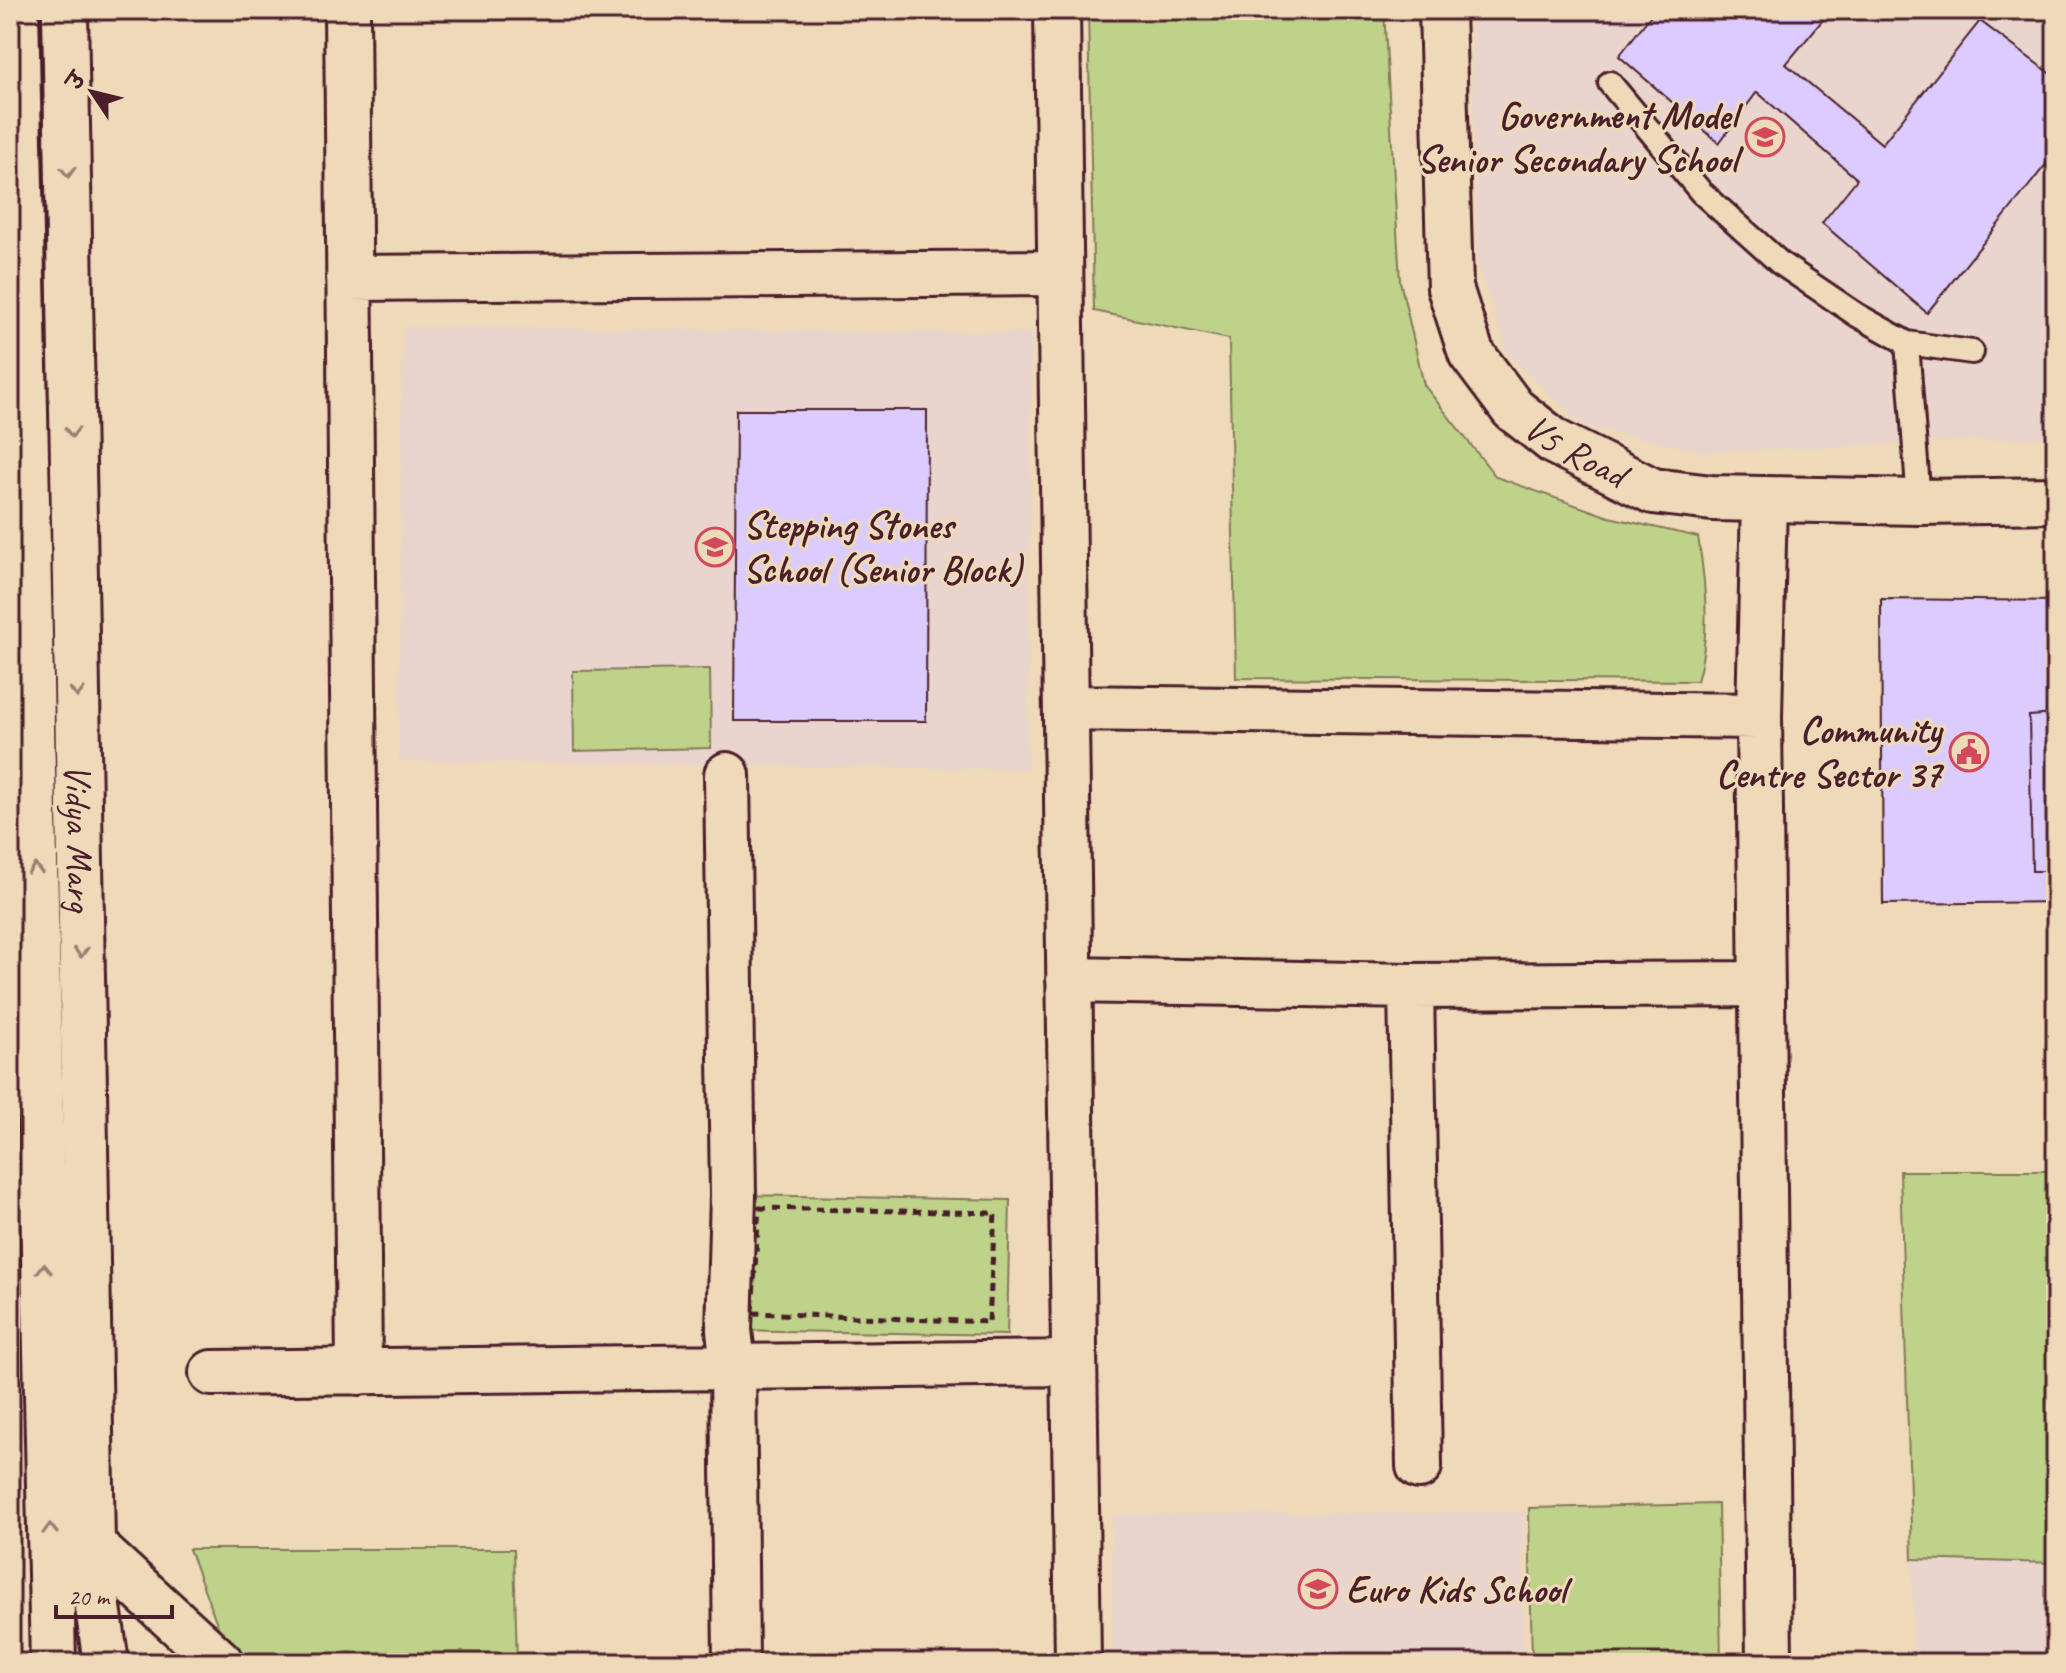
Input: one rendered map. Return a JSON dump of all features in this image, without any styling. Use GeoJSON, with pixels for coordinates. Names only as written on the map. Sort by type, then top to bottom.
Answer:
{"type":"FeatureCollection","features":[{"type":"Feature","properties":{"kind":"street","name":"Vidya Marg"},"geometry":{"type":"LineString","coordinates":[[16,10],[47,1654]]}},
{"type":"Feature","properties":{"kind":"street","name":"Vidya Marg"},"geometry":{"type":"LineString","coordinates":[[65,10],[92,1545],[106,1663]]}},
{"type":"Feature","properties":{"kind":"street"},"geometry":{"type":"LineString","coordinates":[[347,10],[359,1372]]}},
{"type":"Feature","properties":{"kind":"street"},"geometry":{"type":"LineString","coordinates":[[1057,10],[1078,1663]]}},
{"type":"Feature","properties":{"kind":"street","name":"V5 Road"},"geometry":{"type":"LineString","coordinates":[[1442,10],[1450,288],[1471,353],[1513,409],[1555,442],[1653,491],[1712,498],[1919,502],[2056,500]]}},
{"type":"Feature","properties":{"kind":"street"},"geometry":{"type":"LineString","coordinates":[[349,278],[1060,273]]}},
{"type":"Feature","properties":{"kind":"street"},"geometry":{"type":"LineString","coordinates":[[1764,499],[1759,716],[1769,1663]]}},
{"type":"Feature","properties":{"kind":"street"},"geometry":{"type":"LineString","coordinates":[[1066,708],[1759,716]]}},
{"type":"Feature","properties":{"kind":"street"},"geometry":{"type":"LineString","coordinates":[[727,775],[733,1195],[729,1330],[733,1365],[736,1663]]}},
{"type":"Feature","properties":{"kind":"street"},"geometry":{"type":"LineString","coordinates":[[1069,980],[1411,986],[1762,984]]}},
{"type":"Feature","properties":{"kind":"street"},"geometry":{"type":"LineString","coordinates":[[1411,986],[1419,1466]]}},
{"type":"Feature","properties":{"kind":"street"},"geometry":{"type":"LineString","coordinates":[[212,1373],[1074,1363]]}},
{"type":"Feature","properties":{"kind":"street"},"geometry":{"type":"LineString","coordinates":[[92,1545],[221,1663]]}},
{"type":"Feature","properties":{"kind":"lane"},"geometry":{"type":"LineString","coordinates":[[1610,83],[1701,192],[1780,263],[1857,315],[1907,343],[1972,352]]}},
{"type":"Feature","properties":{"kind":"lane"},"geometry":{"type":"LineString","coordinates":[[1907,343],[1919,502]]}},
{"type":"Feature","properties":{"kind":"path"},"geometry":{"type":"LineString","coordinates":[[759,1208],[995,1213],[989,1322],[752,1313],[757,1221],[759,1208]]}},
{"type":"Feature","properties":{"kind":"shaded area","name":"Government Model Senior Secondary School"},"geometry":{"type":"Polygon","coordinates":[[[1471,10],[2056,10],[2056,437],[1704,452],[1583,426],[1509,355],[1477,264],[1471,10]]]}},
{"type":"Feature","properties":{"kind":"shaded area","name":"Stepping Stones School (Senior Block)"},"geometry":{"type":"Polygon","coordinates":[[[403,327],[1032,333],[1027,769],[399,761],[403,327]]]}},
{"type":"Feature","properties":{"kind":"shaded area","name":"Euro Kids School"},"geometry":{"type":"Polygon","coordinates":[[[1523,1512],[1523,1663],[1113,1663],[1112,1515],[1523,1512]]]}},
{"type":"Feature","properties":{"kind":"shaded area"},"geometry":{"type":"Polygon","coordinates":[[[1912,1559],[2056,1563],[2056,1663],[1914,1663],[1912,1559]]]}},
{"type":"Feature","properties":{"kind":"green space"},"geometry":{"type":"Polygon","coordinates":[[[1088,10],[1384,10],[1400,281],[1424,385],[1496,477],[1609,517],[1698,537],[1706,628],[1697,681],[1236,678],[1229,339],[1094,311],[1088,10]]]}},
{"type":"Feature","properties":{"kind":"green space"},"geometry":{"type":"Polygon","coordinates":[[[710,669],[711,748],[574,751],[573,671],[710,669]]]}},
{"type":"Feature","properties":{"kind":"green space"},"geometry":{"type":"Polygon","coordinates":[[[1900,1171],[2056,1171],[2056,1563],[1912,1559],[1900,1171]]]}},
{"type":"Feature","properties":{"kind":"green space"},"geometry":{"type":"Polygon","coordinates":[[[733,1195],[1010,1200],[1007,1335],[729,1330],[733,1195]]]}},
{"type":"Feature","properties":{"kind":"green space"},"geometry":{"type":"Polygon","coordinates":[[[1718,1504],[1721,1663],[1532,1663],[1529,1508],[1718,1504]]]}},
{"type":"Feature","properties":{"kind":"green space"},"geometry":{"type":"Polygon","coordinates":[[[189,1549],[514,1549],[517,1663],[235,1663],[231,1661],[189,1549]]]}},
{"type":"Feature","properties":{"kind":"building"},"geometry":{"type":"Polygon","coordinates":[[[1655,10],[1831,10],[1786,64],[1882,144],[1980,21],[2056,78],[2056,152],[1927,313],[1822,223],[1857,179],[1757,92],[1719,143],[1619,56],[1655,10]]]}},
{"type":"Feature","properties":{"kind":"building"},"geometry":{"type":"Polygon","coordinates":[[[736,410],[927,410],[926,721],[734,721],[736,410]]]}},
{"type":"Feature","properties":{"kind":"building","name":"Community Centre Sector 37"},"geometry":{"type":"Polygon","coordinates":[[[1881,599],[2056,601],[2056,902],[1883,904],[1881,599]]]}},
{"type":"Feature","properties":{"kind":"building"},"geometry":{"type":"Polygon","coordinates":[[[2056,714],[2056,871],[2032,871],[2029,716],[2056,714]]]}},
{"type":"Feature","properties":{"kind":"place","name":"Government Model Senior Secondary School"},"geometry":{"type":"Point","coordinates":[1765,137]}},
{"type":"Feature","properties":{"kind":"place","name":"Stepping Stones School (Senior Block)"},"geometry":{"type":"Point","coordinates":[715,547]}},
{"type":"Feature","properties":{"kind":"place","name":"Community Centre Sector 37"},"geometry":{"type":"Point","coordinates":[1969,752]}},
{"type":"Feature","properties":{"kind":"place","name":"Euro Kids School"},"geometry":{"type":"Point","coordinates":[1318,1589]}}]}
